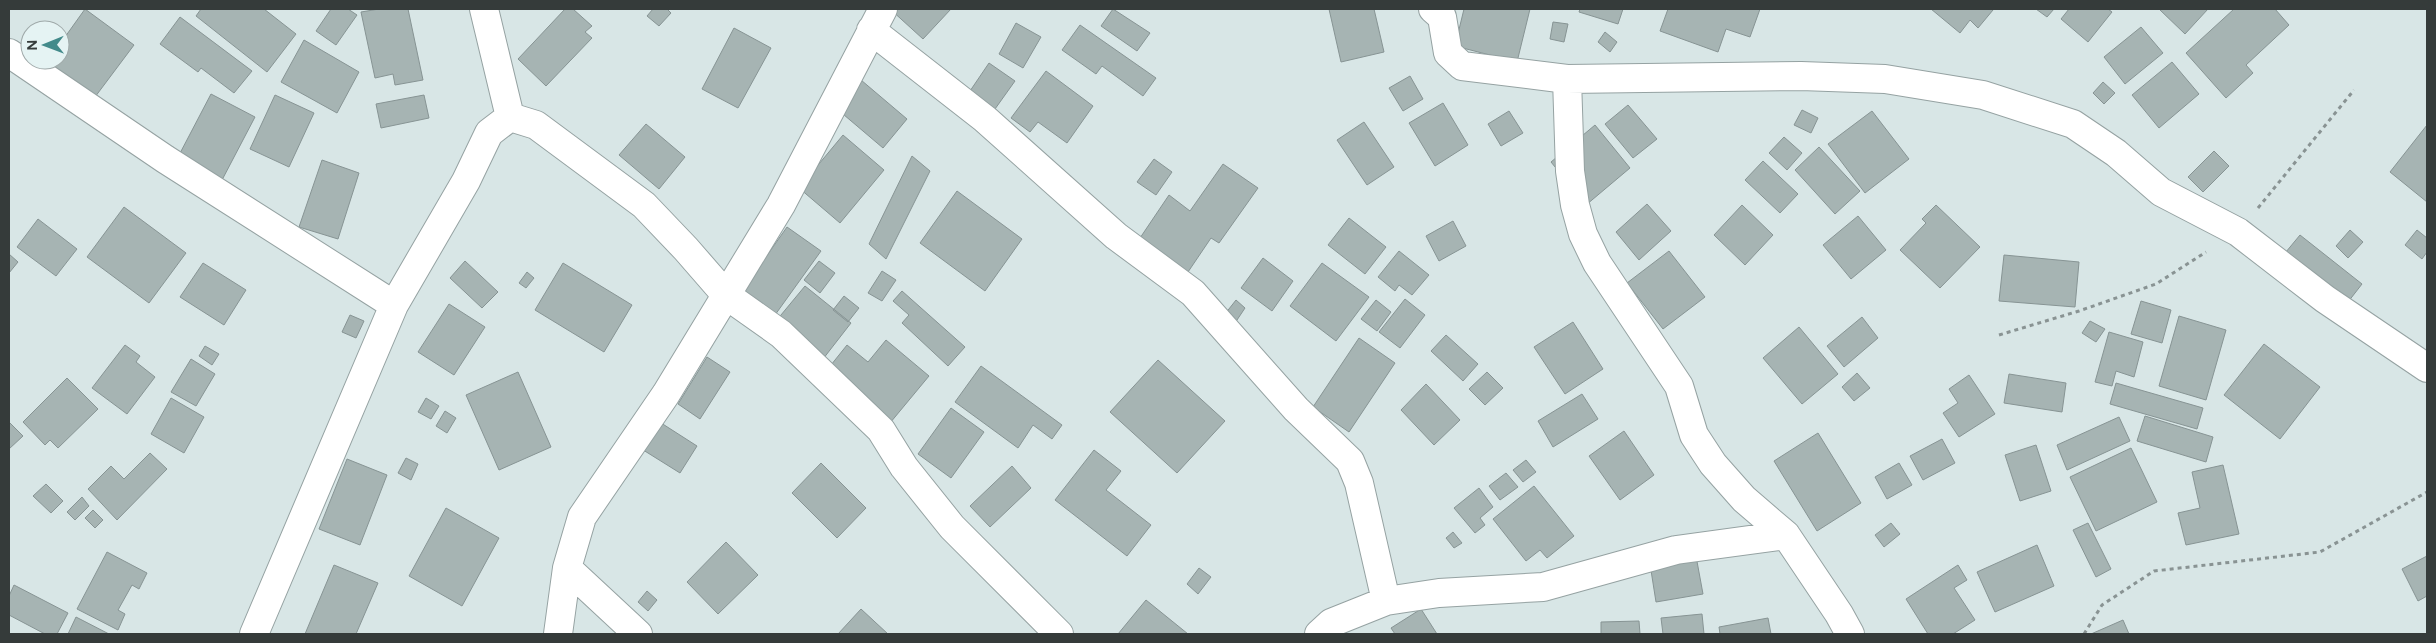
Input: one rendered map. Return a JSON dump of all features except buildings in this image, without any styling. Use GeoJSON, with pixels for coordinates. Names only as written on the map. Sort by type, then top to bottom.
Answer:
{"type":"FeatureCollection","features":[{"type":"Feature","properties":{"kind":"street"},"geometry":{"type":"LineString","coordinates":[[484,9],[510,117]]}},
{"type":"Feature","properties":{"kind":"street"},"geometry":{"type":"LineString","coordinates":[[1433,9],[1442,17],[1448,53],[1462,66],[1567,79],[1792,76],[1885,79],[1983,94],[2073,124],[2116,153],[2161,192],[2238,232],[2325,299],[2427,368]]}},
{"type":"Feature","properties":{"kind":"street"},"geometry":{"type":"LineString","coordinates":[[558,634],[567,568],[582,517],[666,394],[781,204],[877,19],[1116,236],[1193,293],[1296,409],[1350,461],[1359,483],[1386,601]]}},
{"type":"Feature","properties":{"kind":"street"},"geometry":{"type":"LineString","coordinates":[[9,53],[164,159],[394,305]]}},
{"type":"Feature","properties":{"kind":"street"},"geometry":{"type":"LineString","coordinates":[[1567,79],[1570,172],[1575,205],[1587,241],[1597,263],[1679,386],[1694,435],[1713,464],[1744,498],[1786,535],[1839,614],[1850,634]]}},
{"type":"Feature","properties":{"kind":"street"},"geometry":{"type":"LineString","coordinates":[[510,117],[536,126],[644,205],[726,295],[781,334],[881,430],[904,467],[952,526],[1059,634]]}},
{"type":"Feature","properties":{"kind":"street"},"geometry":{"type":"LineString","coordinates":[[254,634],[394,305],[466,180],[489,132],[510,117]]}},
{"type":"Feature","properties":{"kind":"street"},"geometry":{"type":"LineString","coordinates":[[1319,634],[1331,623],[1386,601],[1439,593],[1543,587],[1676,550],[1786,535]]}},
{"type":"Feature","properties":{"kind":"street"},"geometry":{"type":"LineString","coordinates":[[567,568],[638,634]]}},
{"type":"Feature","properties":{"kind":"path"},"geometry":{"type":"LineString","coordinates":[[2000,335],[2079,311],[2156,284],[2238,232],[2354,90]]}},
{"type":"Feature","properties":{"kind":"path"},"geometry":{"type":"LineString","coordinates":[[2084,634],[2102,604],[2154,571],[2320,552],[2427,492]]}}]}
